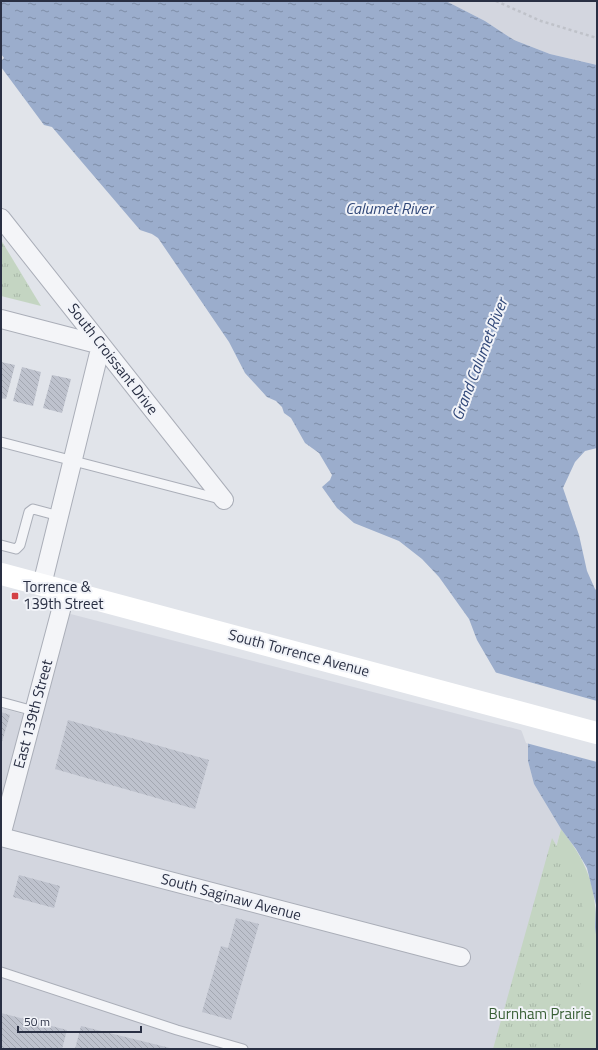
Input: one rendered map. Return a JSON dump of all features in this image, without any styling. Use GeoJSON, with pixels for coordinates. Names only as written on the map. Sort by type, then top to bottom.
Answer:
{"type":"FeatureCollection","features":[{"type":"Feature","properties":{"kind":"main road","name":"South Torrence Avenue"},"geometry":{"type":"LineString","coordinates":[[1,574],[597,733]]}},
{"type":"Feature","properties":{"kind":"street","name":"South Croissant Drive"},"geometry":{"type":"LineString","coordinates":[[1,218],[224,500]]}},
{"type":"Feature","properties":{"kind":"street"},"geometry":{"type":"LineString","coordinates":[[1,319],[101,345],[42,585]]}},
{"type":"Feature","properties":{"kind":"street","name":"East 139th Street"},"geometry":{"type":"LineString","coordinates":[[1,836],[66,592]]}},
{"type":"Feature","properties":{"kind":"street","name":"South Saginaw Avenue"},"geometry":{"type":"LineString","coordinates":[[1,836],[461,957]]}},
{"type":"Feature","properties":{"kind":"lane"},"geometry":{"type":"LineString","coordinates":[[1,442],[224,500]]}},
{"type":"Feature","properties":{"kind":"lane"},"geometry":{"type":"LineString","coordinates":[[1,545],[16,549],[20,545],[29,512],[33,509],[59,516]]}},
{"type":"Feature","properties":{"kind":"lane"},"geometry":{"type":"LineString","coordinates":[[1,702],[34,711]]}},
{"type":"Feature","properties":{"kind":"lane"},"geometry":{"type":"LineString","coordinates":[[1,972],[177,1030],[243,1049]]}},
{"type":"Feature","properties":{"kind":"path"},"geometry":{"type":"LineString","coordinates":[[496,1],[541,21],[597,38]]}},
{"type":"Feature","properties":{"kind":"shaded area"},"geometry":{"type":"Polygon","coordinates":[[[446,1],[597,1],[597,65],[550,54],[514,40],[485,21],[446,1]]]}},
{"type":"Feature","properties":{"kind":"shaded area"},"geometry":{"type":"Polygon","coordinates":[[[55,610],[524,731],[528,743],[528,761],[534,784],[561,829],[502,1049],[1,1049],[1,708],[26,715],[55,610]]]}},
{"type":"Feature","properties":{"kind":"green space"},"geometry":{"type":"Polygon","coordinates":[[[1,240],[41,306],[1,296],[1,240]]]}},
{"type":"Feature","properties":{"kind":"green space","name":"Burnham Prairie"},"geometry":{"type":"Polygon","coordinates":[[[561,829],[584,864],[591,883],[593,894],[596,914],[597,942],[597,1049],[502,1049],[561,829]]]}},
{"type":"Feature","properties":{"kind":"green space","name":"Burnham Prairie"},"geometry":{"type":"Polygon","coordinates":[[[552,838],[570,869],[582,902],[584,921],[584,968],[576,1003],[578,1012],[574,1020],[578,1032],[577,1040],[573,1049],[493,1049],[552,838]]]}},
{"type":"Feature","properties":{"kind":"water","name":"Calumet River"},"geometry":{"type":"Polygon","coordinates":[[[1,1],[446,1],[485,21],[514,40],[550,54],[597,65],[597,448],[585,451],[575,462],[563,488],[579,535],[587,571],[597,591],[597,942],[595,927],[596,905],[587,868],[534,784],[528,761],[528,743],[524,731],[495,671],[477,640],[469,619],[439,577],[422,559],[399,541],[354,523],[337,508],[322,487],[330,480],[332,475],[319,453],[305,443],[291,418],[284,413],[282,407],[276,401],[267,397],[245,373],[229,342],[158,238],[152,234],[140,230],[52,127],[44,125],[1,67],[1,61],[4,58],[1,54],[1,1]]]}},
{"type":"Feature","properties":{"kind":"pier"},"geometry":{"type":"Polygon","coordinates":[[[494,672],[597,701],[597,762],[526,743],[494,672]]]}},
{"type":"Feature","properties":{"kind":"building"},"geometry":{"type":"Polygon","coordinates":[[[1,362],[15,365],[6,399],[1,398],[1,362]]]}},
{"type":"Feature","properties":{"kind":"building"},"geometry":{"type":"Polygon","coordinates":[[[22,367],[41,372],[33,406],[13,401],[22,367]]]}},
{"type":"Feature","properties":{"kind":"building"},"geometry":{"type":"Polygon","coordinates":[[[52,375],[71,379],[62,413],[43,408],[52,375]]]}},
{"type":"Feature","properties":{"kind":"building"},"geometry":{"type":"Polygon","coordinates":[[[1,712],[10,715],[1,745],[1,712]]]}},
{"type":"Feature","properties":{"kind":"building"},"geometry":{"type":"Polygon","coordinates":[[[68,720],[209,760],[195,809],[55,769],[68,720]]]}},
{"type":"Feature","properties":{"kind":"building"},"geometry":{"type":"Polygon","coordinates":[[[19,875],[60,886],[54,908],[13,897],[19,875]]]}},
{"type":"Feature","properties":{"kind":"building"},"geometry":{"type":"Polygon","coordinates":[[[236,918],[259,924],[231,1020],[202,1012],[221,946],[228,948],[236,918]]]}},
{"type":"Feature","properties":{"kind":"building"},"geometry":{"type":"Polygon","coordinates":[[[1,1013],[67,1030],[62,1049],[1,1049],[1,1013]]]}},
{"type":"Feature","properties":{"kind":"building"},"geometry":{"type":"Polygon","coordinates":[[[81,1026],[170,1048],[170,1049],[75,1049],[81,1026]]]}},
{"type":"Feature","properties":{"kind":"place","name":"Torrence & 139th Street"},"geometry":{"type":"Point","coordinates":[15,596]}},
{"type":"Feature","properties":{"kind":"water label","name":"Grand Calumet River"},"geometry":{"type":"Point","coordinates":[479,359]}}]}
